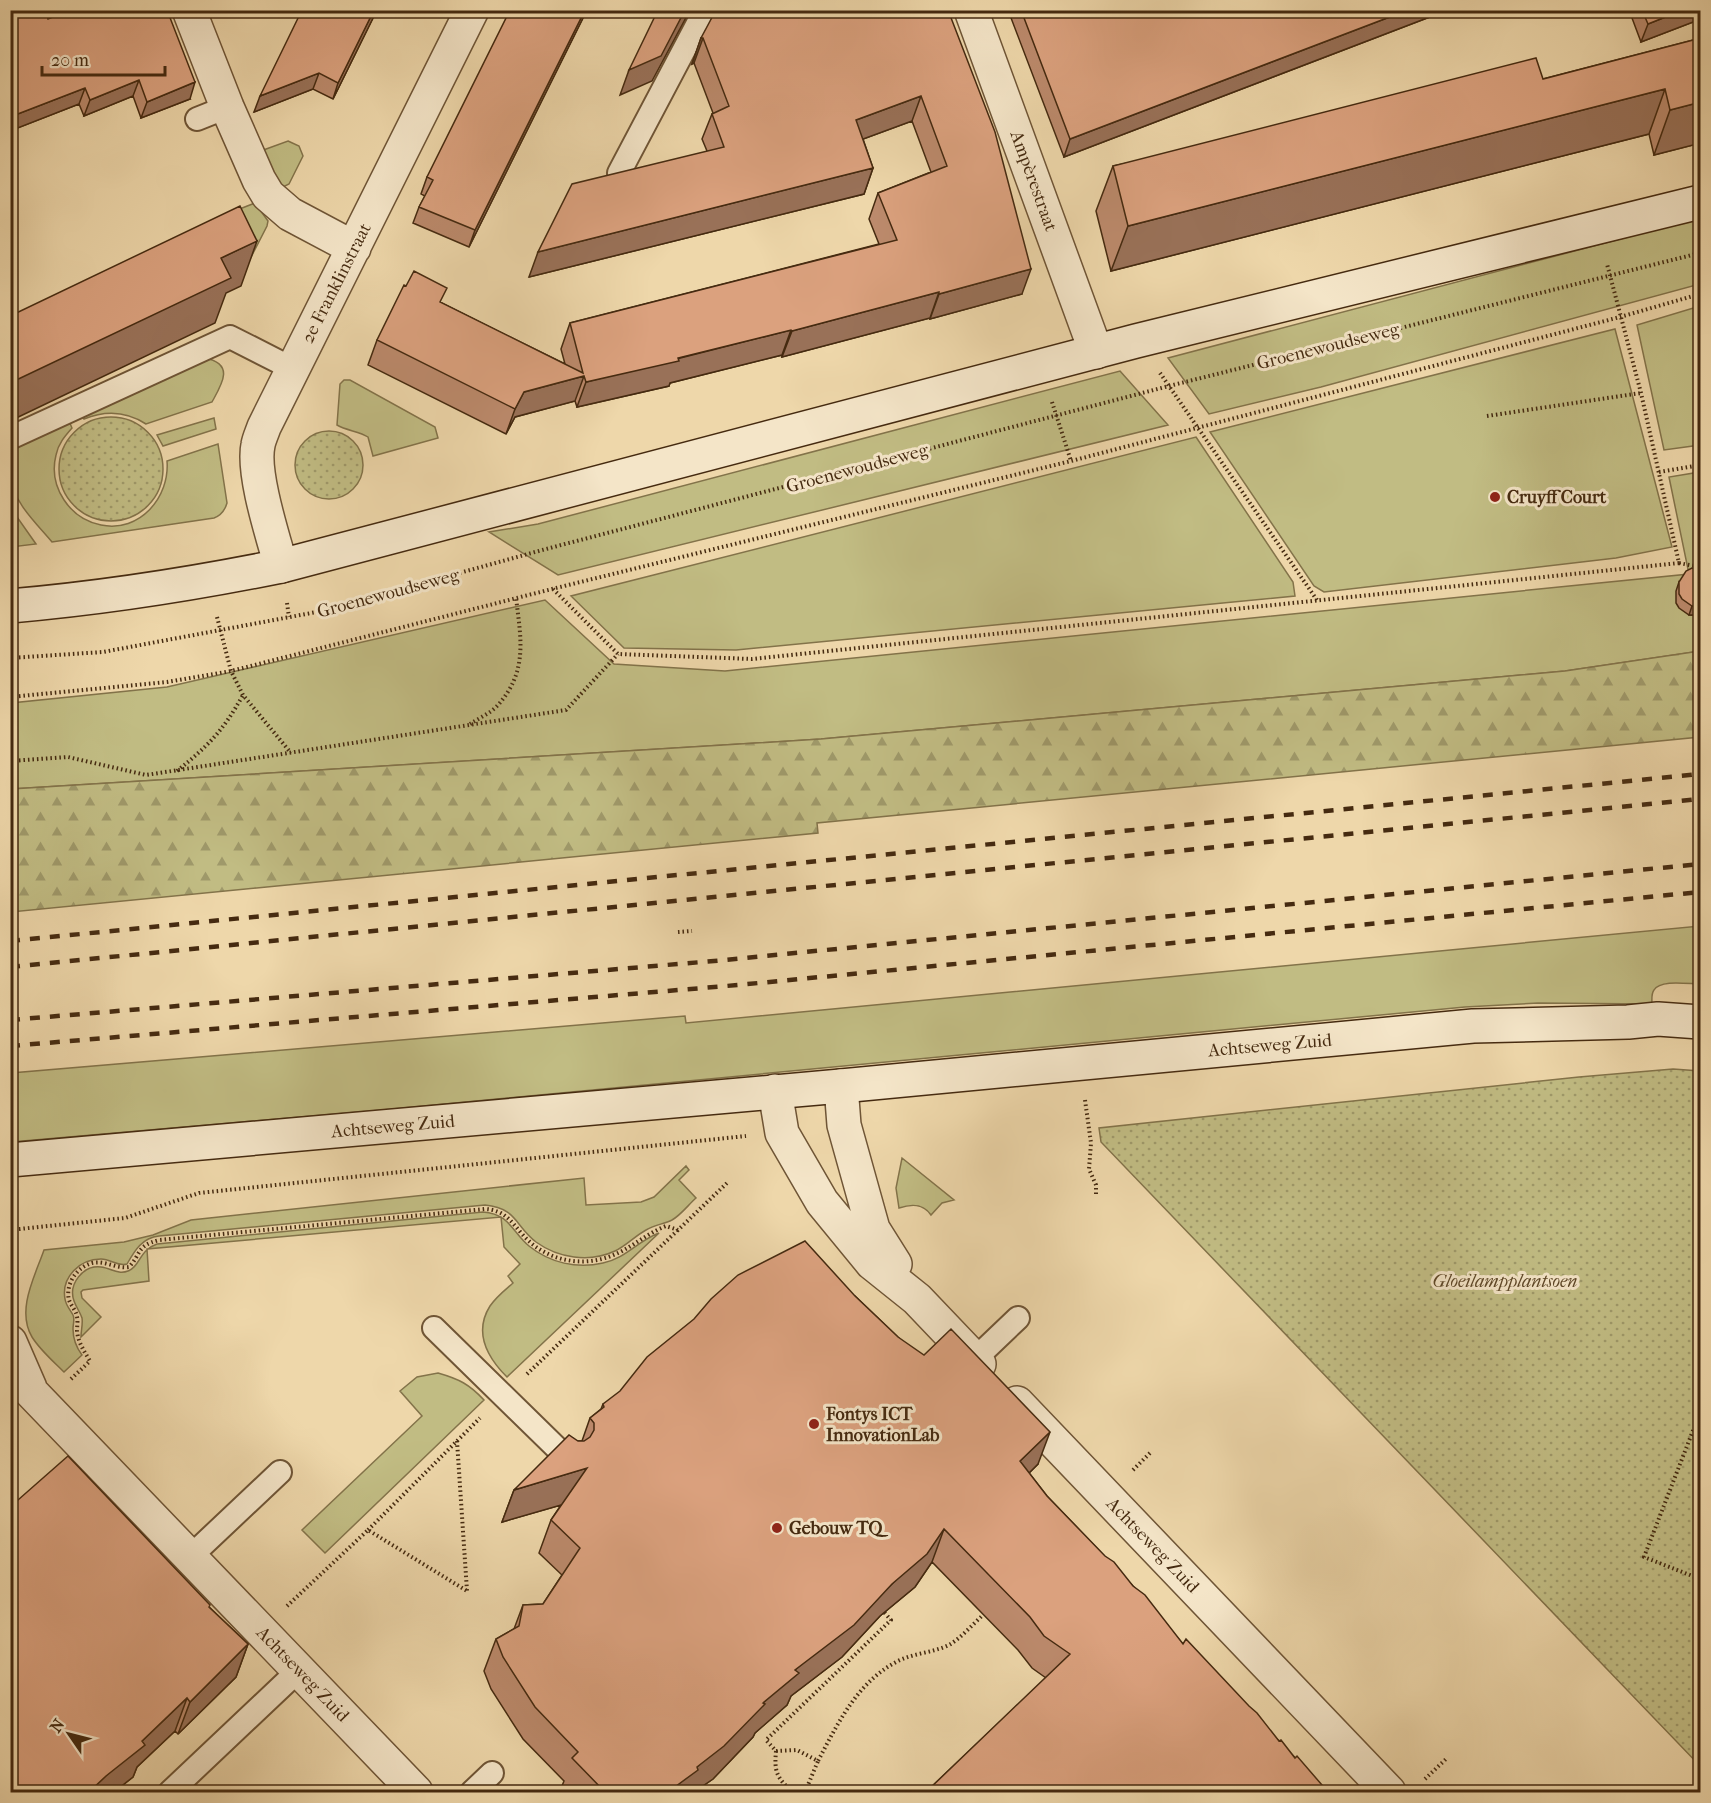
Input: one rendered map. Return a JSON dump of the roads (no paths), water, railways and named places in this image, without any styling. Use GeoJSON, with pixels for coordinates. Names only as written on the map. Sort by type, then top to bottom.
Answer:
{"type":"FeatureCollection","features":[{"type":"Feature","properties":{"kind":"street"},"geometry":{"type":"LineString","coordinates":[[189,10],[227,107],[259,180],[268,195],[290,214],[354,248]]}},
{"type":"Feature","properties":{"kind":"street","name":"2e Franklinstraat"},"geometry":{"type":"LineString","coordinates":[[281,566],[263,499],[257,464],[257,445],[472,10]]}},
{"type":"Feature","properties":{"kind":"street","name":"Ampèrestraat"},"geometry":{"type":"LineString","coordinates":[[971,10],[1096,352]]}},
{"type":"Feature","properties":{"kind":"street"},"geometry":{"type":"LineString","coordinates":[[10,606],[80,600],[194,583],[281,566],[1096,352],[1701,202]]}},
{"type":"Feature","properties":{"kind":"street","name":"Achtseweg Zuid"},"geometry":{"type":"LineString","coordinates":[[10,1160],[841,1086],[1473,1026],[1628,1022],[1658,1019],[1701,1022]]}},
{"type":"Feature","properties":{"kind":"street","name":"Achtseweg Zuid"},"geometry":{"type":"LineString","coordinates":[[841,1086],[844,1125],[873,1229],[917,1299]]}},
{"type":"Feature","properties":{"kind":"street","name":"Achtseweg Zuid"},"geometry":{"type":"LineString","coordinates":[[775,1091],[782,1133],[822,1202],[872,1263],[917,1299],[1404,1789]]}},
{"type":"Feature","properties":{"kind":"street","name":"Achtseweg Zuid"},"geometry":{"type":"LineString","coordinates":[[10,1342],[24,1389],[191,1556],[416,1792]]}},
{"type":"Feature","properties":{"kind":"lane"},"geometry":{"type":"LineString","coordinates":[[620,173],[705,10]]}},
{"type":"Feature","properties":{"kind":"lane"},"geometry":{"type":"LineString","coordinates":[[197,119],[227,107]]}},
{"type":"Feature","properties":{"kind":"lane"},"geometry":{"type":"LineString","coordinates":[[10,438],[230,337],[293,369]]}},
{"type":"Feature","properties":{"kind":"lane"},"geometry":{"type":"LineString","coordinates":[[975,1359],[1018,1318]]}},
{"type":"Feature","properties":{"kind":"lane"},"geometry":{"type":"LineString","coordinates":[[434,1328],[569,1460]]}},
{"type":"Feature","properties":{"kind":"lane"},"geometry":{"type":"LineString","coordinates":[[191,1556],[280,1472]]}},
{"type":"Feature","properties":{"kind":"lane"},"geometry":{"type":"LineString","coordinates":[[170,1792],[299,1670]]}},
{"type":"Feature","properties":{"kind":"lane"},"geometry":{"type":"LineString","coordinates":[[472,1792],[492,1773]]}},
{"type":"Feature","properties":{"kind":"railway"},"geometry":{"type":"LineString","coordinates":[[10,941],[1700,774]]}},
{"type":"Feature","properties":{"kind":"railway"},"geometry":{"type":"LineString","coordinates":[[10,967],[1700,799]]}},
{"type":"Feature","properties":{"kind":"railway"},"geometry":{"type":"LineString","coordinates":[[10,1020],[714,961],[1700,864]]}},
{"type":"Feature","properties":{"kind":"railway"},"geometry":{"type":"LineString","coordinates":[[10,1046],[738,985],[1700,892]]}},
{"type":"Feature","properties":{"kind":"place","name":"Cruyff Court"},"geometry":{"type":"Point","coordinates":[1495,497]}},
{"type":"Feature","properties":{"kind":"place","name":"Fontys ICT InnovationLab"},"geometry":{"type":"Point","coordinates":[814,1424]}},
{"type":"Feature","properties":{"kind":"place","name":"Gebouw TQ"},"geometry":{"type":"Point","coordinates":[777,1528]}},
{"type":"Feature","properties":{"kind":"park label","name":"Gloeilampplantsoen"},"geometry":{"type":"Point","coordinates":[1505,1281]}}]}
